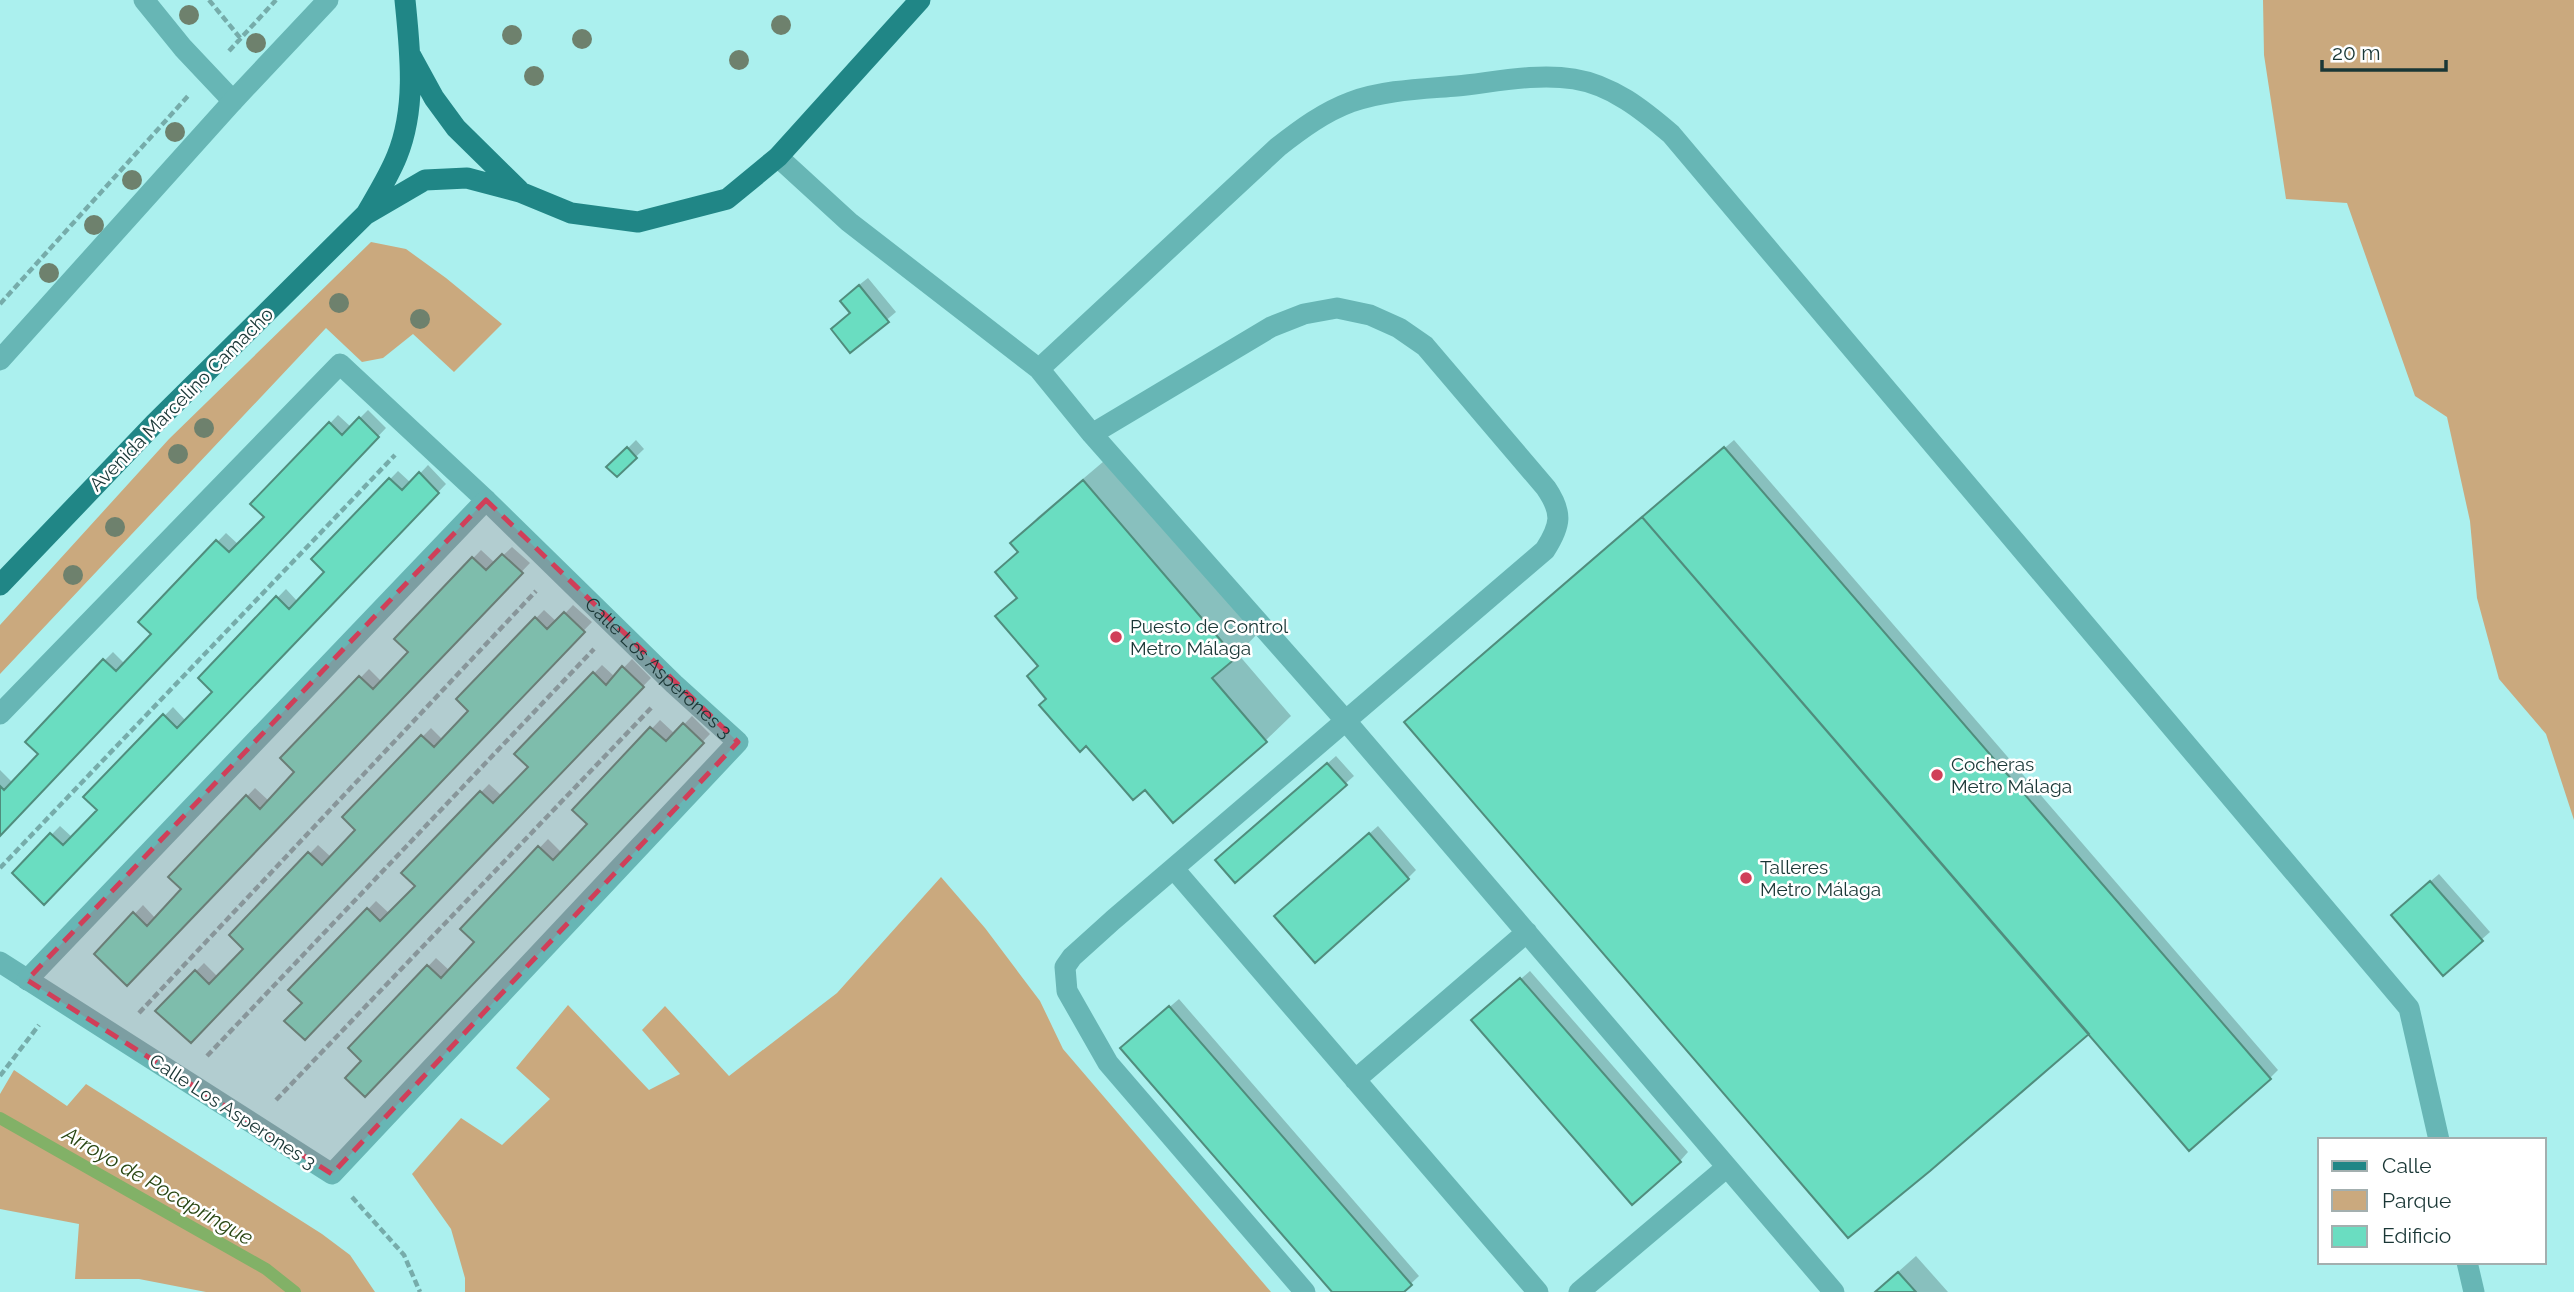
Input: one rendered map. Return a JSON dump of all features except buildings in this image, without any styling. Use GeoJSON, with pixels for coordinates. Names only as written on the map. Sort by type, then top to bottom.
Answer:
{"type":"FeatureCollection","features":[{"type":"Feature","properties":{"kind":"main road","name":"Avenida Marcelino Camacho"},"geometry":{"type":"LineString","coordinates":[[365,215],[398,155],[408,117],[411,56],[405,0]]}},
{"type":"Feature","properties":{"kind":"main road","name":"Avenida Marcelino Camacho"},"geometry":{"type":"LineString","coordinates":[[0,585],[154,424],[365,215],[425,180],[467,178],[520,192],[571,213],[638,222],[727,199],[778,157],[920,0]]}},
{"type":"Feature","properties":{"kind":"main road","name":"Avenida Marcelino Camacho"},"geometry":{"type":"LineString","coordinates":[[411,56],[434,98],[456,128],[520,192]]}},
{"type":"Feature","properties":{"kind":"street"},"geometry":{"type":"LineString","coordinates":[[144,0],[233,102]]}},
{"type":"Feature","properties":{"kind":"street"},"geometry":{"type":"LineString","coordinates":[[0,360],[328,0]]}},
{"type":"Feature","properties":{"kind":"street"},"geometry":{"type":"LineString","coordinates":[[1039,369],[1278,147],[1311,122],[1341,107],[1382,94],[1538,77],[1575,79],[1606,89],[1640,108],[1671,134],[2409,1008],[2439,1138]]}},
{"type":"Feature","properties":{"kind":"street"},"geometry":{"type":"LineString","coordinates":[[778,157],[849,222],[1039,369],[1092,434],[1345,720],[1834,1292]]}},
{"type":"Feature","properties":{"kind":"street"},"geometry":{"type":"LineString","coordinates":[[1092,434],[1270,327],[1304,314],[1337,308],[1370,315],[1399,328],[1425,346],[1555,501],[1559,518],[1554,535],[1545,550],[1072,957],[1065,967],[1067,991],[1108,1063],[1305,1292]]}},
{"type":"Feature","properties":{"kind":"street","name":"Calle Los Asperones 3"},"geometry":{"type":"LineString","coordinates":[[0,714],[340,364],[486,500],[738,743],[332,1174],[0,962]]}},
{"type":"Feature","properties":{"kind":"street"},"geometry":{"type":"LineString","coordinates":[[27,980],[486,500]]}},
{"type":"Feature","properties":{"kind":"street"},"geometry":{"type":"LineString","coordinates":[[1174,869],[1538,1292]]}},
{"type":"Feature","properties":{"kind":"street"},"geometry":{"type":"LineString","coordinates":[[1355,1080],[1527,932]]}},
{"type":"Feature","properties":{"kind":"street"},"geometry":{"type":"LineString","coordinates":[[1579,1292],[1727,1167]]}},
{"type":"Feature","properties":{"kind":"street"},"geometry":{"type":"LineString","coordinates":[[2467,1264],[2474,1292]]}},
{"type":"Feature","properties":{"kind":"path"},"geometry":{"type":"LineString","coordinates":[[209,0],[241,39]]}},
{"type":"Feature","properties":{"kind":"path"},"geometry":{"type":"LineString","coordinates":[[0,304],[276,0]]}},
{"type":"Feature","properties":{"kind":"path"},"geometry":{"type":"LineString","coordinates":[[0,867],[415,434]]}},
{"type":"Feature","properties":{"kind":"path"},"geometry":{"type":"LineString","coordinates":[[116,1036],[557,569]]}},
{"type":"Feature","properties":{"kind":"path"},"geometry":{"type":"LineString","coordinates":[[184,1079],[616,625]]}},
{"type":"Feature","properties":{"kind":"path"},"geometry":{"type":"LineString","coordinates":[[253,1124],[674,684]]}},
{"type":"Feature","properties":{"kind":"path"},"geometry":{"type":"LineString","coordinates":[[0,1076],[59,999]]}},
{"type":"Feature","properties":{"kind":"path"},"geometry":{"type":"LineString","coordinates":[[332,1174],[404,1255],[421,1292]]}},
{"type":"Feature","properties":{"kind":"highlighted area"},"geometry":{"type":"Polygon","coordinates":[[[486,500],[738,742],[332,1174],[27,980],[486,500]]]}},
{"type":"Feature","properties":{"kind":"green space"},"geometry":{"type":"Polygon","coordinates":[[[2263,0],[2574,0],[2574,820],[2546,734],[2499,679],[2477,598],[2470,521],[2447,417],[2415,396],[2347,203],[2286,199],[2264,55],[2263,0]]]}},
{"type":"Feature","properties":{"kind":"green space"},"geometry":{"type":"Polygon","coordinates":[[[371,242],[406,249],[502,324],[454,372],[413,334],[383,358],[362,362],[326,328],[0,674],[0,625],[169,439],[371,242]]]}},
{"type":"Feature","properties":{"kind":"green space"},"geometry":{"type":"Polygon","coordinates":[[[941,877],[985,928],[1040,1001],[1063,1049],[1271,1292],[465,1292],[465,1278],[451,1229],[412,1174],[461,1118],[502,1145],[550,1099],[516,1068],[568,1005],[649,1090],[680,1074],[642,1030],[665,1006],[729,1076],[837,993],[941,877]]]}},
{"type":"Feature","properties":{"kind":"green space"},"geometry":{"type":"Polygon","coordinates":[[[14,1070],[67,1106],[86,1084],[322,1234],[350,1255],[375,1292],[206,1292],[139,1279],[75,1279],[79,1224],[0,1209],[0,1094],[14,1070]]]}},
{"type":"Feature","properties":{"kind":"waterway","name":"Arroyo de Pocapringue"},"geometry":{"type":"LineString","coordinates":[[0,1118],[266,1269],[295,1292]]}},
{"type":"Feature","properties":{"kind":"place","name":"Puesto de Control Metro Málaga"},"geometry":{"type":"Point","coordinates":[1116,637]}},
{"type":"Feature","properties":{"kind":"place","name":"Cocheras Metro Málaga"},"geometry":{"type":"Point","coordinates":[1937,775]}},
{"type":"Feature","properties":{"kind":"place","name":"Talleres Metro Málaga"},"geometry":{"type":"Point","coordinates":[1746,878]}}]}
